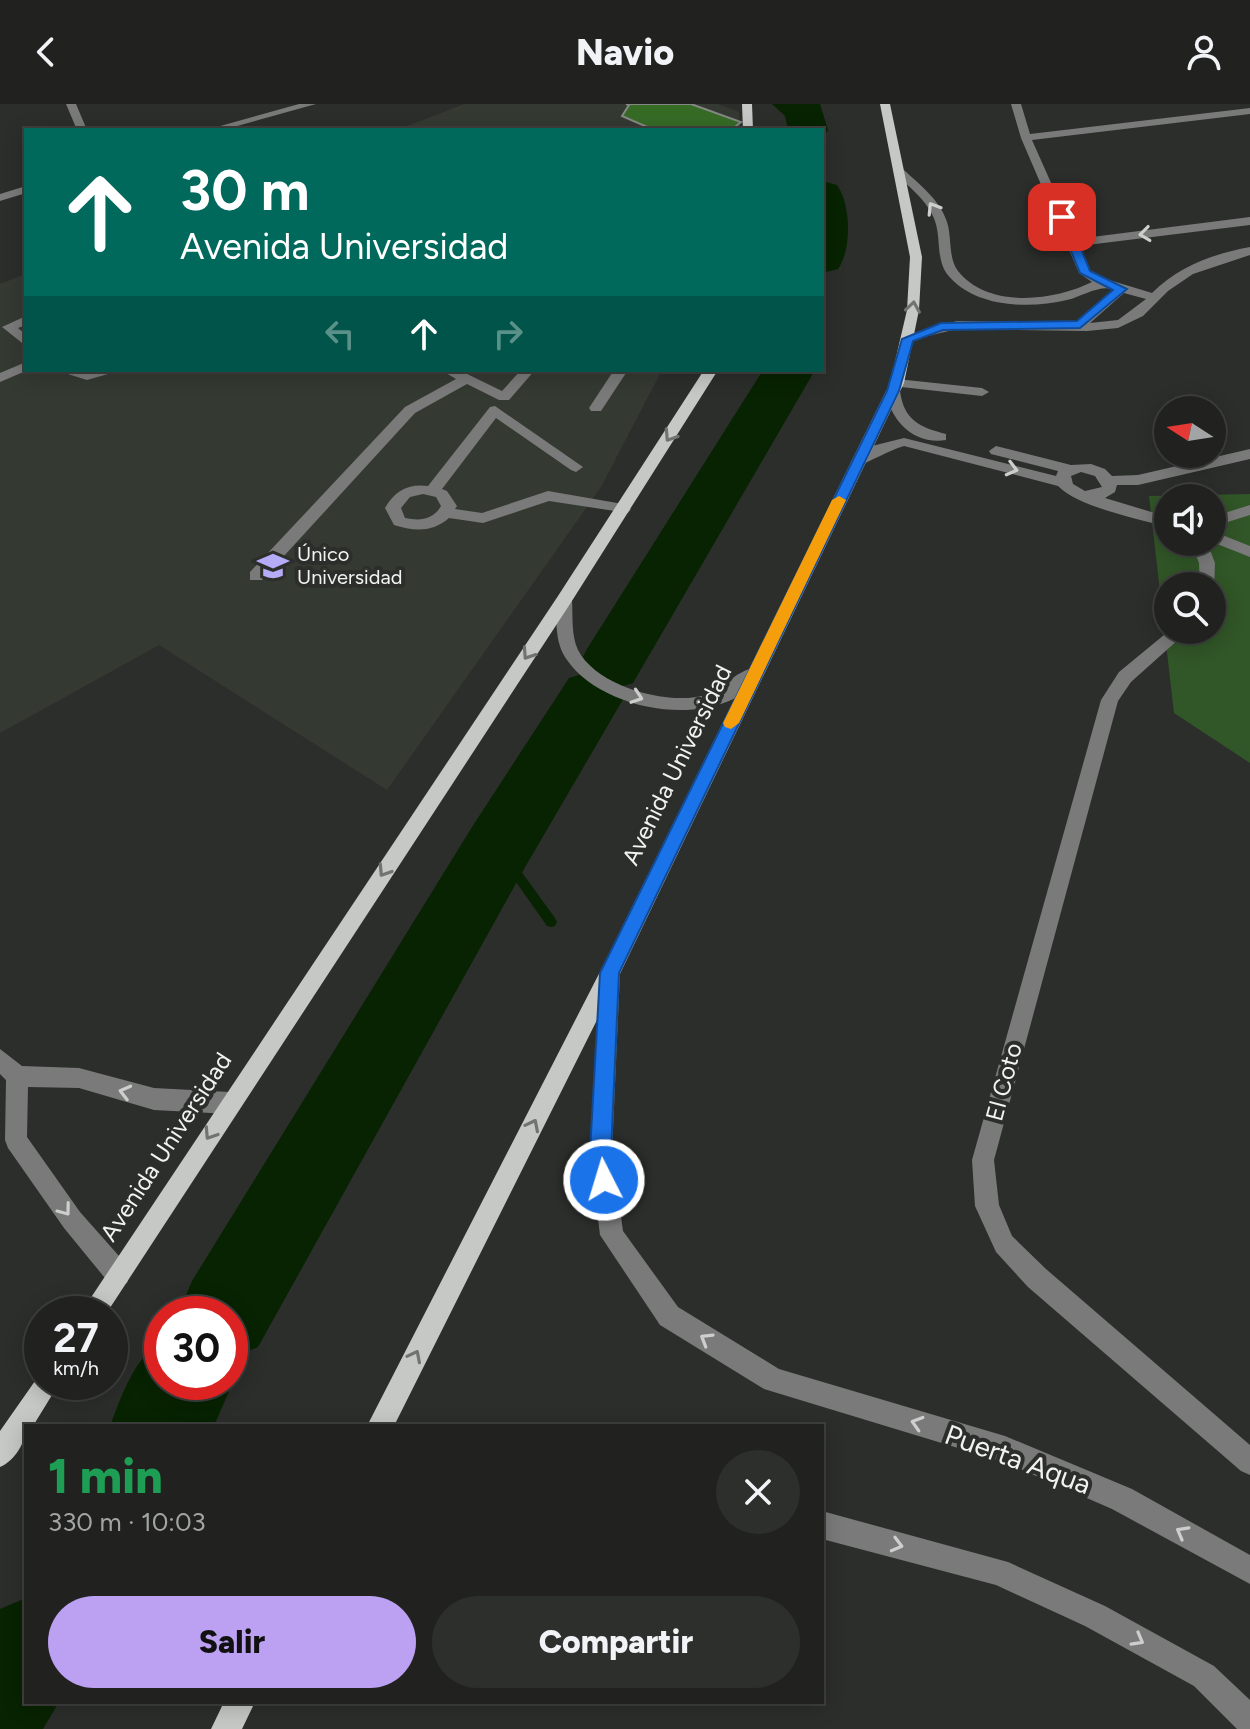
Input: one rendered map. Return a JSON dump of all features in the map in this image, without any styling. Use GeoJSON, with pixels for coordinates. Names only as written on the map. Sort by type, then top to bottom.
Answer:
{"type":"FeatureCollection","features":[{"type":"Feature","properties":{"kind":"main road","name":"Avenida Universidad"},"geometry":{"type":"LineString","coordinates":[[381,1424],[610,973],[895,387],[908,339],[917,279],[916,257],[885,104]]}},
{"type":"Feature","properties":{"kind":"main road"},"geometry":{"type":"LineString","coordinates":[[744,106],[748,128]]}},
{"type":"Feature","properties":{"kind":"main road","name":"Avenida Universidad"},"geometry":{"type":"LineString","coordinates":[[104,1296],[564,600],[710,372]]}},
{"type":"Feature","properties":{"kind":"main road"},"geometry":{"type":"LineString","coordinates":[[0,1454],[35,1400]]}},
{"type":"Feature","properties":{"kind":"street"},"geometry":{"type":"LineString","coordinates":[[71,104],[81,128]]}},
{"type":"Feature","properties":{"kind":"street"},"geometry":{"type":"LineString","coordinates":[[219,128],[311,104]]}},
{"type":"Feature","properties":{"kind":"street"},"geometry":{"type":"LineString","coordinates":[[1016,104],[1026,138],[1085,273],[1121,289],[1149,296]]}},
{"type":"Feature","properties":{"kind":"street"},"geometry":{"type":"LineString","coordinates":[[1026,138],[1213,109],[1250,111]]}},
{"type":"Feature","properties":{"kind":"street"},"geometry":{"type":"LineString","coordinates":[[900,172],[928,198],[940,218],[950,269],[965,285],[1007,299],[1038,301],[1083,294],[1102,282]]}},
{"type":"Feature","properties":{"kind":"street"},"geometry":{"type":"LineString","coordinates":[[0,198],[24,190]]}},
{"type":"Feature","properties":{"kind":"street"},"geometry":{"type":"LineString","coordinates":[[1074,243],[1250,221]]}},
{"type":"Feature","properties":{"kind":"street"},"geometry":{"type":"LineString","coordinates":[[1190,228],[1202,237]]}},
{"type":"Feature","properties":{"kind":"street"},"geometry":{"type":"LineString","coordinates":[[1215,246],[1228,255]]}},
{"type":"Feature","properties":{"kind":"street"},"geometry":{"type":"LineString","coordinates":[[908,339],[941,326],[1115,324],[1135,316],[1149,296],[1171,281],[1228,255],[1250,251]]}},
{"type":"Feature","properties":{"kind":"street"},"geometry":{"type":"LineString","coordinates":[[1038,301],[1071,286],[1085,273]]}},
{"type":"Feature","properties":{"kind":"street"},"geometry":{"type":"LineString","coordinates":[[1080,325],[1121,289]]}},
{"type":"Feature","properties":{"kind":"street"},"geometry":{"type":"LineString","coordinates":[[5,329],[24,321]]}},
{"type":"Feature","properties":{"kind":"street"},"geometry":{"type":"LineString","coordinates":[[5,329],[24,341]]}},
{"type":"Feature","properties":{"kind":"street"},"geometry":{"type":"LineString","coordinates":[[0,378],[24,367]]}},
{"type":"Feature","properties":{"kind":"street"},"geometry":{"type":"LineString","coordinates":[[70,372],[87,376],[106,372]]}},
{"type":"Feature","properties":{"kind":"street"},"geometry":{"type":"LineString","coordinates":[[451,372],[504,397],[526,372]]}},
{"type":"Feature","properties":{"kind":"street"},"geometry":{"type":"LineString","coordinates":[[596,408],[620,372]]}},
{"type":"Feature","properties":{"kind":"street"},"geometry":{"type":"LineString","coordinates":[[256,576],[410,410],[464,380]]}},
{"type":"Feature","properties":{"kind":"street"},"geometry":{"type":"LineString","coordinates":[[982,392],[895,387],[894,410],[901,419],[921,432],[1066,476]]}},
{"type":"Feature","properties":{"kind":"street"},"geometry":{"type":"LineString","coordinates":[[433,490],[495,410],[576,467]]}},
{"type":"Feature","properties":{"kind":"street"},"geometry":{"type":"LineString","coordinates":[[858,461],[877,449],[904,442],[1066,476],[1092,469],[1109,481],[1138,480],[1250,454]]}},
{"type":"Feature","properties":{"kind":"street"},"geometry":{"type":"LineString","coordinates":[[1066,476],[1069,490],[1154,518]]}},
{"type":"Feature","properties":{"kind":"street"},"geometry":{"type":"LineString","coordinates":[[1091,497],[1103,495],[1110,489],[1109,481]]}},
{"type":"Feature","properties":{"kind":"street"},"geometry":{"type":"LineString","coordinates":[[423,489],[433,490],[447,499],[446,513],[440,520],[419,526],[399,521],[394,515],[393,508],[403,495],[423,489]]}},
{"type":"Feature","properties":{"kind":"street"},"geometry":{"type":"LineString","coordinates":[[446,513],[483,518],[548,496],[623,509]]}},
{"type":"Feature","properties":{"kind":"street"},"geometry":{"type":"LineString","coordinates":[[1226,518],[1250,510]]}},
{"type":"Feature","properties":{"kind":"street"},"geometry":{"type":"LineString","coordinates":[[1226,542],[1250,552]]}},
{"type":"Feature","properties":{"kind":"street"},"geometry":{"type":"LineString","coordinates":[[564,600],[566,638],[572,655],[587,671],[612,688],[644,700],[677,705],[706,702],[732,690],[755,673]]}},
{"type":"Feature","properties":{"kind":"street","name":"El Coto"},"geometry":{"type":"LineString","coordinates":[[1165,644],[1114,690],[983,1160],[987,1206],[1004,1244],[1037,1278],[1250,1462]]}},
{"type":"Feature","properties":{"kind":"street","name":"Puerta Aqua"},"geometry":{"type":"LineString","coordinates":[[610,973],[601,1152],[612,1235],[669,1316],[773,1380],[1005,1449],[1122,1499],[1250,1570]]}},
{"type":"Feature","properties":{"kind":"street"},"geometry":{"type":"LineString","coordinates":[[0,1059],[17,1076],[79,1078],[154,1099],[230,1103]]}},
{"type":"Feature","properties":{"kind":"street"},"geometry":{"type":"LineString","coordinates":[[17,1076],[16,1140],[72,1220],[118,1274]]}},
{"type":"Feature","properties":{"kind":"street"},"geometry":{"type":"LineString","coordinates":[[824,1526],[1012,1578],[1095,1616],[1204,1676],[1250,1721]]}},
{"type":"Feature","properties":{"kind":"shaded area"},"geometry":{"type":"Polygon","coordinates":[[[464,104],[718,104],[739,112],[740,128],[402,128],[464,104]]]}},
{"type":"Feature","properties":{"kind":"shaded area","name":"Único Universidad"},"geometry":{"type":"Polygon","coordinates":[[[24,275],[24,372],[661,372],[601,487],[387,790],[159,645],[0,733],[0,284],[24,275]]]}},
{"type":"Feature","properties":{"kind":"green space"},"geometry":{"type":"Polygon","coordinates":[[[1226,494],[1250,494],[1250,763],[1174,713],[1166,644],[1226,644],[1226,572],[1158,572],[1156,556],[1226,556],[1226,494]]]}},
{"type":"Feature","properties":{"kind":"green space"},"geometry":{"type":"Polygon","coordinates":[[[1149,496],[1154,496],[1154,539],[1149,496]]]}},
{"type":"Feature","properties":{"kind":"building"},"geometry":{"type":"Polygon","coordinates":[[[626,104],[691,104],[741,122],[734,128],[649,128],[622,116],[629,105],[626,104]]]}},
{"type":"Feature","properties":{"kind":"waterway"},"geometry":{"type":"LineString","coordinates":[[792,104],[804,110],[808,128]]}},
{"type":"Feature","properties":{"kind":"waterway"},"geometry":{"type":"LineString","coordinates":[[824,202],[824,224]]}},
{"type":"Feature","properties":{"kind":"waterway"},"geometry":{"type":"LineString","coordinates":[[610,666],[788,372]]}},
{"type":"Feature","properties":{"kind":"waterway"},"geometry":{"type":"LineString","coordinates":[[236,1296],[498,848],[592,696]]}},
{"type":"Feature","properties":{"kind":"waterway"},"geometry":{"type":"LineString","coordinates":[[498,848],[551,922]]}},
{"type":"Feature","properties":{"kind":"waterway"},"geometry":{"type":"LineString","coordinates":[[160,1424],[174,1400]]}},
{"type":"Feature","properties":{"kind":"waterway"},"geometry":{"type":"LineString","coordinates":[[0,1697],[24,1656]]}},
{"type":"Feature","properties":{"kind":"slow traffic"},"geometry":{"type":"LineString","coordinates":[[731,723],[839,500]]}},
{"type":"Feature","properties":{"kind":"place","name":"Único Universidad"},"geometry":{"type":"Point","coordinates":[273,566]}},
{"type":"Feature","properties":{"kind":"route"},"geometry":{"type":"LineString","coordinates":[[604,1180],[601,1152],[610,973],[897,383],[908,339],[941,326],[1080,325],[1121,289],[1085,273],[1062,217]]}}]}
